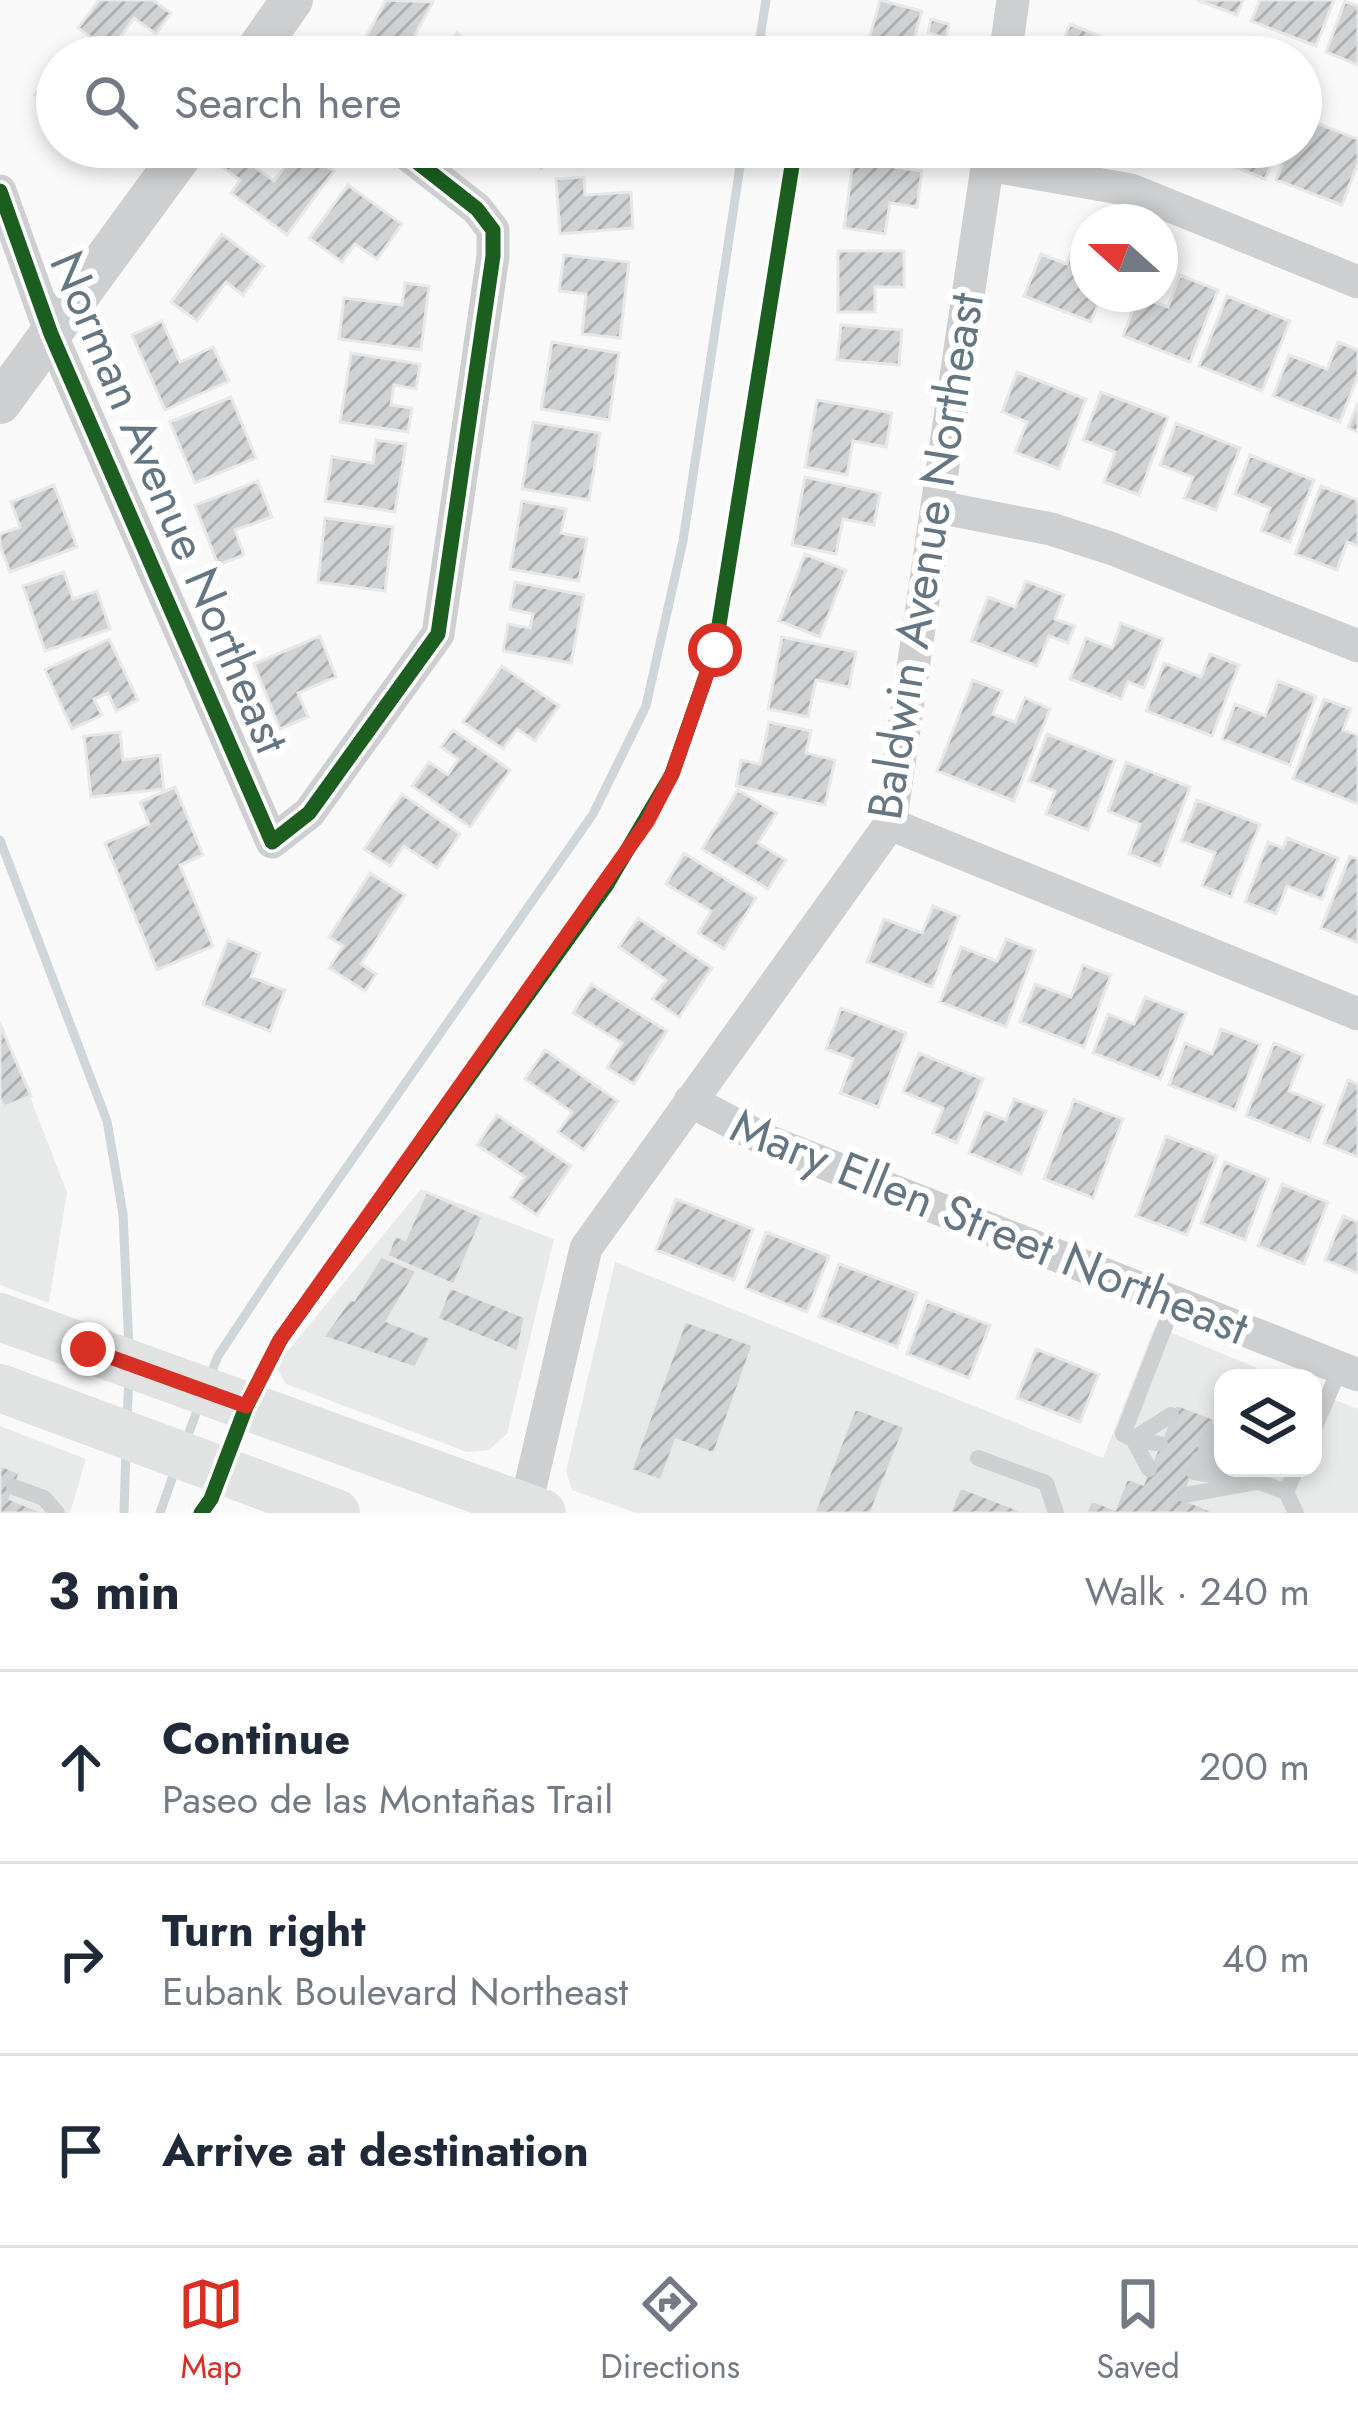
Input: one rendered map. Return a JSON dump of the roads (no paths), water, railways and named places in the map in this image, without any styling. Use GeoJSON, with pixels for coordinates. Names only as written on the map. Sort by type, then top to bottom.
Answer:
{"type":"FeatureCollection","features":[{"type":"Feature","properties":{"kind":"main road"},"geometry":{"type":"LineString","coordinates":[[0,1317],[531,1511]]}},
{"type":"Feature","properties":{"kind":"main road"},"geometry":{"type":"LineString","coordinates":[[0,1388],[336,1513]]}},
{"type":"Feature","properties":{"kind":"street"},"geometry":{"type":"LineString","coordinates":[[274,36],[292,0]]}},
{"type":"Feature","properties":{"kind":"street"},"geometry":{"type":"LineString","coordinates":[[1007,36],[1013,0]]}},
{"type":"Feature","properties":{"kind":"street"},"geometry":{"type":"LineString","coordinates":[[0,403],[172,168]]}},
{"type":"Feature","properties":{"kind":"street","name":"Norman Avenue Northeast"},"geometry":{"type":"LineString","coordinates":[[0,191],[51,334],[272,842],[309,813],[438,634],[493,230],[477,209],[425,168]]}},
{"type":"Feature","properties":{"kind":"street","name":"Baldwin Avenue Northeast"},"geometry":{"type":"LineString","coordinates":[[531,1511],[586,1248],[890,824],[987,168]]}},
{"type":"Feature","properties":{"kind":"street"},"geometry":{"type":"LineString","coordinates":[[1039,168],[1131,190],[1358,282]]}},
{"type":"Feature","properties":{"kind":"street"},"geometry":{"type":"LineString","coordinates":[[938,507],[1051,529],[1113,549],[1358,646]]}},
{"type":"Feature","properties":{"kind":"street"},"geometry":{"type":"LineString","coordinates":[[890,824],[1358,1014]]}},
{"type":"Feature","properties":{"kind":"street","name":"Mary Ellen Street Northeast"},"geometry":{"type":"LineString","coordinates":[[690,1101],[768,1141],[1349,1372]]}},
{"type":"Feature","properties":{"kind":"lane"},"geometry":{"type":"LineString","coordinates":[[1158,1449],[1123,1434],[1174,1303]]}},
{"type":"Feature","properties":{"kind":"lane"},"geometry":{"type":"LineString","coordinates":[[1322,1416],[1349,1372]]}},
{"type":"Feature","properties":{"kind":"lane"},"geometry":{"type":"LineString","coordinates":[[1133,1439],[1158,1449]]}},
{"type":"Feature","properties":{"kind":"lane"},"geometry":{"type":"LineString","coordinates":[[1133,1439],[1158,1449]]}},
{"type":"Feature","properties":{"kind":"lane"},"geometry":{"type":"LineString","coordinates":[[978,1458],[1046,1483],[1056,1513]]}},
{"type":"Feature","properties":{"kind":"lane"},"geometry":{"type":"LineString","coordinates":[[1257,1477],[1286,1492],[1296,1513]]}},
{"type":"Feature","properties":{"kind":"lane"},"geometry":{"type":"LineString","coordinates":[[1286,1492],[1293,1477]]}},
{"type":"Feature","properties":{"kind":"lane"},"geometry":{"type":"LineString","coordinates":[[14,1487],[44,1498],[57,1513]]}},
{"type":"Feature","properties":{"kind":"waterway"},"geometry":{"type":"LineString","coordinates":[[760,36],[766,0]]}},
{"type":"Feature","properties":{"kind":"waterway"},"geometry":{"type":"LineString","coordinates":[[210,1376],[218,1356],[273,1273],[593,814],[646,706],[683,541],[740,168]]}},
{"type":"Feature","properties":{"kind":"waterway"},"geometry":{"type":"LineString","coordinates":[[0,840],[107,1121],[123,1214],[129,1348]]}},
{"type":"Feature","properties":{"kind":"waterway"},"geometry":{"type":"LineString","coordinates":[[127,1420],[129,1376]]}},
{"type":"Feature","properties":{"kind":"waterway"},"geometry":{"type":"LineString","coordinates":[[185,1443],[200,1403]]}},
{"type":"Feature","properties":{"kind":"waterway"},"geometry":{"type":"LineString","coordinates":[[124,1513],[126,1448]]}},
{"type":"Feature","properties":{"kind":"waterway"},"geometry":{"type":"LineString","coordinates":[[160,1513],[175,1470]]}}]}
